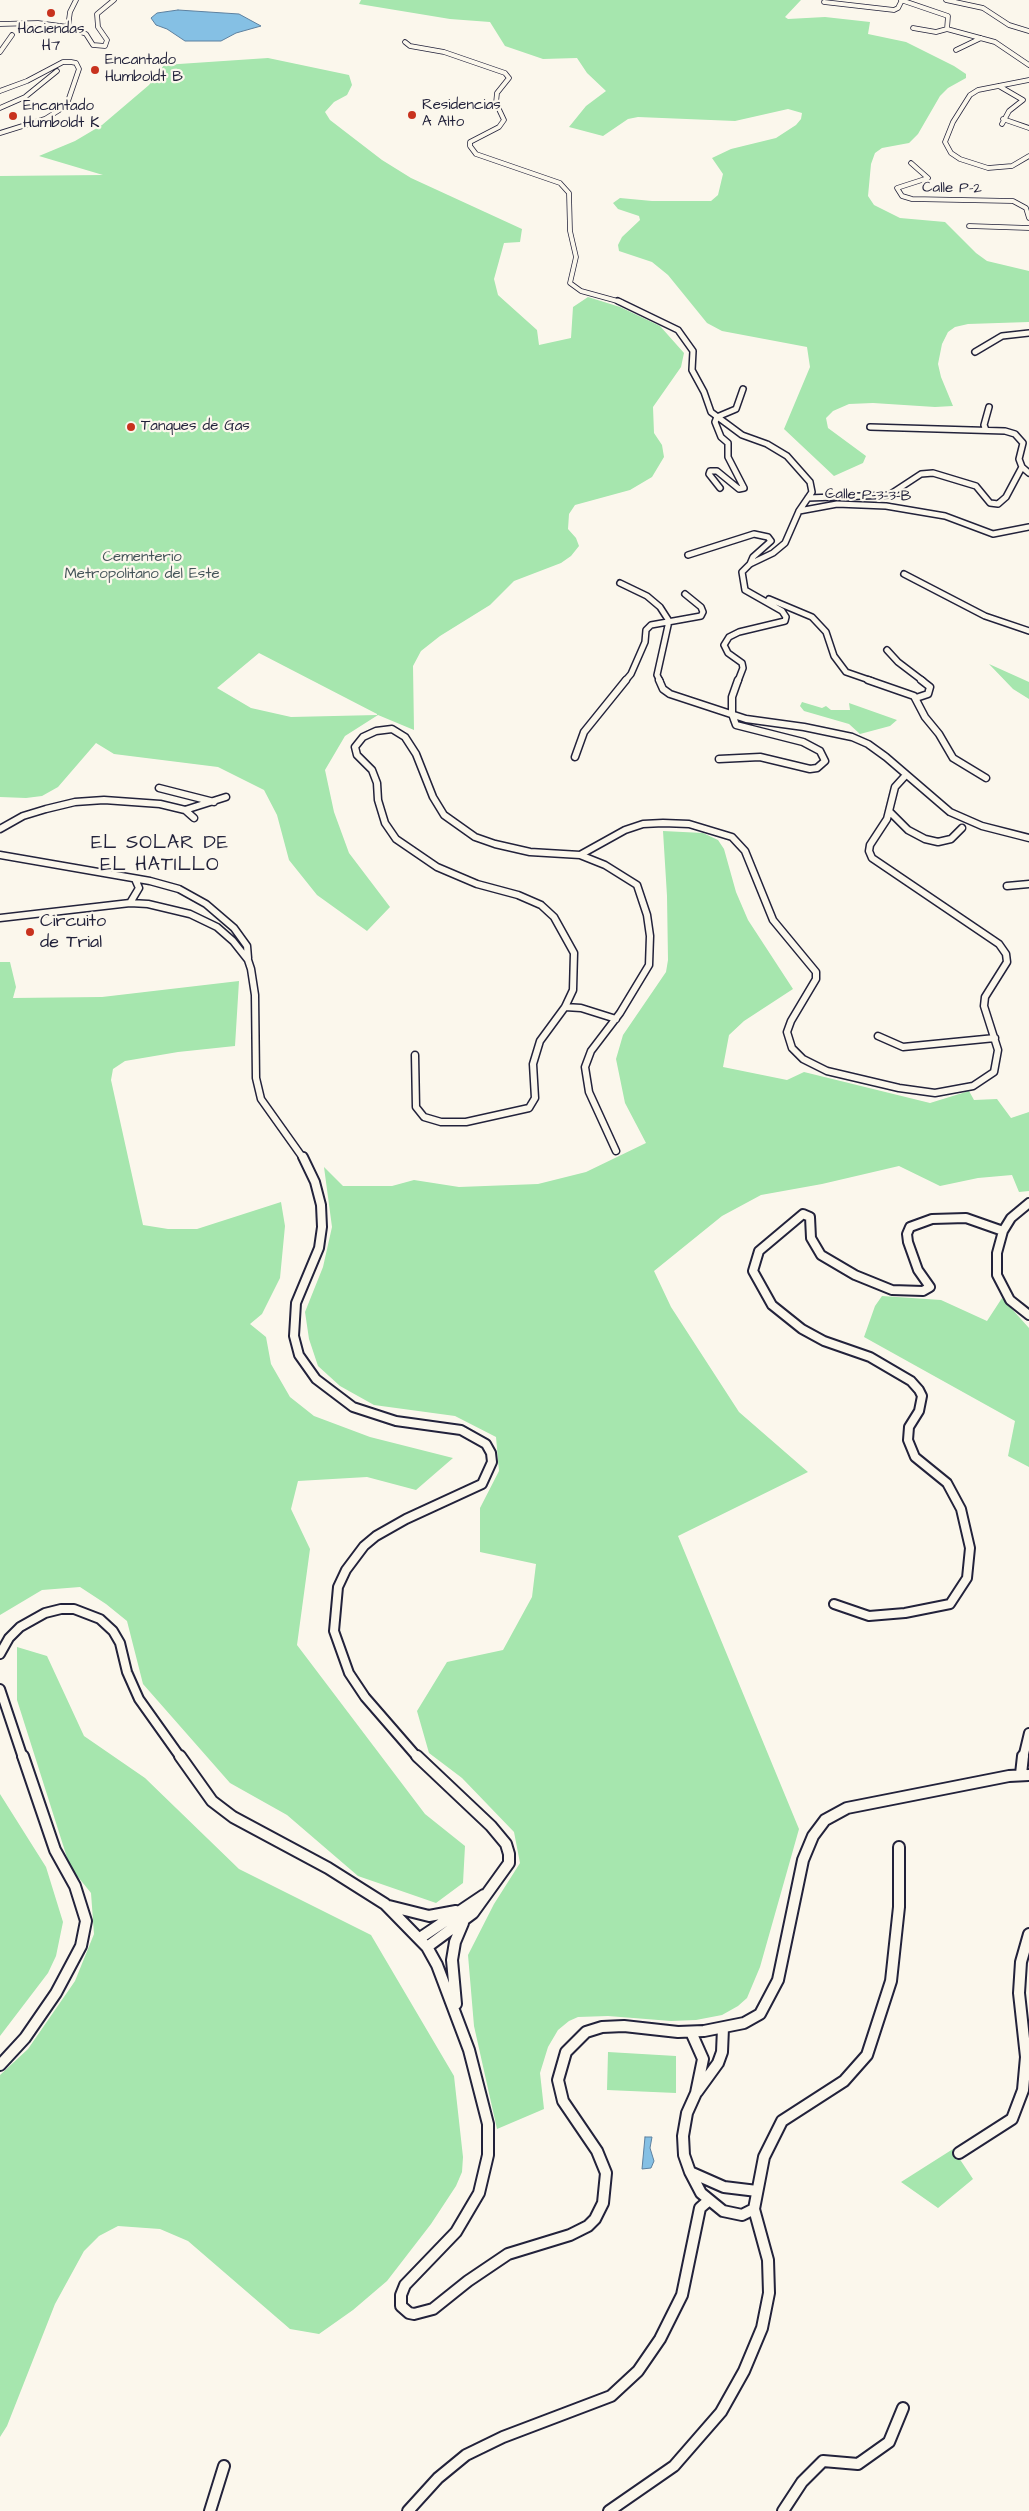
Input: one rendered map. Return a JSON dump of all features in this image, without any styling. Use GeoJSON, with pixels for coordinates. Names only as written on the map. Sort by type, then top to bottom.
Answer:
{"type":"FeatureCollection","features":[{"type":"Feature","properties":{"kind":"street"},"geometry":{"type":"LineString","coordinates":[[68,27],[70,12],[76,0]]}},
{"type":"Feature","properties":{"kind":"street"},"geometry":{"type":"LineString","coordinates":[[0,24],[38,23],[68,27],[86,34],[93,45],[104,46],[107,40],[98,27],[97,14],[114,0]]}},
{"type":"Feature","properties":{"kind":"street"},"geometry":{"type":"LineString","coordinates":[[824,2],[894,10],[898,8],[902,0],[948,16],[947,29]]}},
{"type":"Feature","properties":{"kind":"street"},"geometry":{"type":"LineString","coordinates":[[946,0],[983,8],[1008,26],[1029,31]]}},
{"type":"Feature","properties":{"kind":"street"},"geometry":{"type":"LineString","coordinates":[[913,28],[936,32],[947,29],[995,42],[1029,66]]}},
{"type":"Feature","properties":{"kind":"street"},"geometry":{"type":"LineString","coordinates":[[0,52],[12,35]]}},
{"type":"Feature","properties":{"kind":"street"},"geometry":{"type":"LineString","coordinates":[[956,50],[981,38]]}},
{"type":"Feature","properties":{"kind":"street"},"geometry":{"type":"LineString","coordinates":[[405,42],[410,46],[444,52],[505,73],[509,78],[497,93],[496,103],[504,120],[499,127],[470,142],[470,146],[476,154],[560,183],[568,192],[570,231],[576,257],[570,283],[581,291],[620,300],[678,330],[693,351],[692,370],[712,412],[742,435],[767,444],[787,456],[810,482],[812,492],[799,511],[785,543],[774,553],[750,564],[742,572],[746,590],[782,611],[786,617],[785,621],[781,624],[739,632],[729,637],[724,645],[728,653],[742,664],[744,668],[732,697],[732,714],[736,725],[803,742],[820,751],[825,761],[817,768],[810,769],[760,757],[719,759]]}},
{"type":"Feature","properties":{"kind":"street"},"geometry":{"type":"LineString","coordinates":[[0,92],[27,81],[63,62],[76,63],[79,69],[67,104],[59,106],[61,109],[45,119],[0,133]]}},
{"type":"Feature","properties":{"kind":"street"},"geometry":{"type":"LineString","coordinates":[[0,108],[25,97],[47,77],[71,62]]}},
{"type":"Feature","properties":{"kind":"street"},"geometry":{"type":"LineString","coordinates":[[1029,80],[999,86],[970,95],[953,122],[944,142],[946,148],[960,159],[988,168],[1012,166],[1029,156]]}},
{"type":"Feature","properties":{"kind":"street"},"geometry":{"type":"LineString","coordinates":[[1005,89],[1029,85]]}},
{"type":"Feature","properties":{"kind":"street"},"geometry":{"type":"LineString","coordinates":[[999,86],[1023,100],[1009,111],[1003,122],[1029,128]]}},
{"type":"Feature","properties":{"kind":"street","name":"Calle P-2"},"geometry":{"type":"LineString","coordinates":[[911,163],[928,175],[928,178],[897,188],[902,196],[912,199],[1013,201],[1026,208],[1029,218]]}},
{"type":"Feature","properties":{"kind":"street"},"geometry":{"type":"LineString","coordinates":[[969,226],[1029,228]]}},
{"type":"Feature","properties":{"kind":"street"},"geometry":{"type":"LineString","coordinates":[[975,352],[1002,336],[1029,332]]}},
{"type":"Feature","properties":{"kind":"street"},"geometry":{"type":"LineString","coordinates":[[720,488],[710,474],[710,471],[717,471],[739,489],[744,488],[728,456],[728,443],[718,433],[715,422],[717,417],[736,409],[742,389]]}},
{"type":"Feature","properties":{"kind":"street"},"geometry":{"type":"LineString","coordinates":[[986,430],[984,425],[989,407]]}},
{"type":"Feature","properties":{"kind":"street"},"geometry":{"type":"LineString","coordinates":[[870,426],[1005,431],[1020,438],[1023,443],[1019,459],[1022,467],[1029,473]]}},
{"type":"Feature","properties":{"kind":"street"},"geometry":{"type":"LineString","coordinates":[[808,498],[889,495],[921,474],[933,473],[976,486],[990,503],[998,504],[1006,498],[1022,467]]}},
{"type":"Feature","properties":{"kind":"street","name":"Calle P-3-3-B"},"geometry":{"type":"LineString","coordinates":[[799,511],[837,504],[886,506],[945,516],[993,534],[1028,529]]}},
{"type":"Feature","properties":{"kind":"street"},"geometry":{"type":"LineString","coordinates":[[688,555],[754,534],[768,537],[771,541],[753,557],[750,564]]}},
{"type":"Feature","properties":{"kind":"street"},"geometry":{"type":"LineString","coordinates":[[904,574],[985,616],[1029,631]]}},
{"type":"Feature","properties":{"kind":"street"},"geometry":{"type":"LineString","coordinates":[[620,583],[647,596],[660,607],[669,621],[657,675],[663,689],[680,699],[746,719],[804,727],[852,737],[868,744],[886,757],[950,812],[982,826],[1029,838]]}},
{"type":"Feature","properties":{"kind":"street"},"geometry":{"type":"LineString","coordinates":[[746,590],[816,620],[826,632],[834,656],[846,672],[911,694],[916,698],[925,717],[942,738],[953,758],[986,778]]}},
{"type":"Feature","properties":{"kind":"street"},"geometry":{"type":"LineString","coordinates":[[575,757],[584,732],[631,674],[645,642],[646,630],[651,625],[701,616],[703,612],[701,607],[685,594]]}},
{"type":"Feature","properties":{"kind":"street"},"geometry":{"type":"LineString","coordinates":[[888,650],[898,662],[930,687],[928,694],[916,698]]}},
{"type":"Feature","properties":{"kind":"street"},"geometry":{"type":"LineString","coordinates":[[416,1055],[416,1107],[424,1117],[440,1122],[466,1122],[512,1114],[528,1108],[535,1098],[532,1064],[540,1041],[565,1007],[573,990],[574,954],[554,917],[541,905],[518,895],[477,884],[436,867],[414,854],[396,839],[385,823],[378,800],[377,783],[372,770],[357,755],[355,747],[363,737],[369,734],[392,730],[405,737],[416,754],[433,797],[444,815],[456,825],[475,837],[495,844],[530,852],[580,855],[605,866],[637,886],[647,915],[650,936],[649,965],[616,1019],[591,1052],[585,1067],[589,1092],[616,1151]]}},
{"type":"Feature","properties":{"kind":"street"},"geometry":{"type":"LineString","coordinates":[[580,855],[625,830],[643,824],[689,824],[732,837],[740,843],[773,920],[816,972],[816,979],[790,1021],[787,1032],[792,1048],[803,1059],[826,1071],[899,1088],[935,1093],[957,1090],[973,1086],[994,1072],[998,1056],[995,1038],[984,1006],[985,997],[1007,962],[1006,954],[999,944],[872,858],[870,845],[890,812],[895,787],[906,776]]}},
{"type":"Feature","properties":{"kind":"street"},"geometry":{"type":"LineString","coordinates":[[159,788],[214,802]]}},
{"type":"Feature","properties":{"kind":"street"},"geometry":{"type":"LineString","coordinates":[[185,810],[226,797]]}},
{"type":"Feature","properties":{"kind":"street"},"geometry":{"type":"LineString","coordinates":[[0,829],[24,816],[75,802],[128,800],[160,804],[185,810],[194,818]]}},
{"type":"Feature","properties":{"kind":"street"},"geometry":{"type":"LineString","coordinates":[[890,812],[908,830],[925,839],[938,842],[951,840],[962,828]]}},
{"type":"Feature","properties":{"kind":"street"},"geometry":{"type":"LineString","coordinates":[[0,855],[136,879],[179,889],[220,915],[247,946],[255,995],[255,1058],[258,1089],[270,1114],[303,1157],[319,1193],[323,1216],[317,1254],[296,1303],[294,1336],[299,1355],[316,1379],[353,1407],[396,1421],[461,1430],[479,1439],[491,1453],[490,1472],[482,1484],[406,1519],[376,1536],[364,1546],[346,1570],[338,1587],[333,1617],[334,1630],[349,1673],[375,1711],[408,1748],[478,1813],[506,1844],[509,1863],[473,1913],[464,1922],[423,1942]]}},
{"type":"Feature","properties":{"kind":"street"},"geometry":{"type":"LineString","coordinates":[[130,903],[138,888],[136,879]]}},
{"type":"Feature","properties":{"kind":"street"},"geometry":{"type":"LineString","coordinates":[[1007,886],[1021,883],[1029,884]]}},
{"type":"Feature","properties":{"kind":"street"},"geometry":{"type":"LineString","coordinates":[[0,918],[130,903],[175,909],[217,927],[229,936],[248,960]]}},
{"type":"Feature","properties":{"kind":"street"},"geometry":{"type":"LineString","coordinates":[[565,1007],[581,1008],[616,1019]]}},
{"type":"Feature","properties":{"kind":"street"},"geometry":{"type":"LineString","coordinates":[[878,1036],[903,1047],[995,1038]]}},
{"type":"Feature","properties":{"kind":"street"},"geometry":{"type":"LineString","coordinates":[[1029,1203],[1011,1218],[1003,1231],[997,1253],[997,1275],[1010,1300],[1029,1315]]}},
{"type":"Feature","properties":{"kind":"street"},"geometry":{"type":"LineString","coordinates":[[834,1604],[869,1616],[905,1613],[950,1604],[967,1578],[970,1548],[962,1509],[947,1483],[915,1457],[908,1440],[909,1427],[919,1410],[922,1396],[920,1390],[912,1381],[870,1357],[824,1341],[802,1329],[772,1305],[753,1271],[759,1251],[803,1214],[810,1217],[811,1238],[821,1255],[855,1275],[892,1290],[923,1291],[930,1287],[918,1270],[908,1242],[907,1234],[910,1227],[932,1219],[966,1218],[1003,1231]]}},
{"type":"Feature","properties":{"kind":"street"},"geometry":{"type":"LineString","coordinates":[[0,1654],[9,1638],[20,1627],[45,1613],[74,1609],[100,1619],[113,1630],[120,1644],[132,1685],[140,1699],[212,1801],[233,1817],[328,1868],[385,1904],[406,1912],[430,1916],[459,1910]]}},
{"type":"Feature","properties":{"kind":"street"},"geometry":{"type":"LineString","coordinates":[[0,1689],[55,1850],[75,1886],[86,1921],[81,1946],[56,1993],[25,2038],[0,2065]]}},
{"type":"Feature","properties":{"kind":"street"},"geometry":{"type":"LineString","coordinates":[[385,1904],[423,1942],[438,1965],[472,2060],[488,2124],[488,2155],[479,2193],[474,2203],[456,2232],[405,2285],[401,2306],[409,2313],[414,2314],[433,2310],[468,2281],[508,2254],[570,2235],[588,2226],[599,2212],[607,2182],[604,2164],[583,2129],[566,2107],[558,2080],[562,2060],[578,2038],[593,2029],[613,2026],[691,2032],[723,2028],[744,2023],[760,2014],[773,1994],[778,1980],[803,1860],[809,1843],[825,1820],[847,1808],[1025,1775],[1025,1745],[1029,1733]]}},
{"type":"Feature","properties":{"kind":"street"},"geometry":{"type":"LineString","coordinates":[[609,2511],[674,2466],[721,2412],[744,2371],[762,2328],[769,2293],[768,2260],[754,2209],[764,2157],[782,2121],[844,2081],[867,2055],[891,1981],[899,1907],[899,1847]]}},
{"type":"Feature","properties":{"kind":"street"},"geometry":{"type":"LineString","coordinates":[[423,1942],[459,1910],[486,1893]]}},
{"type":"Feature","properties":{"kind":"street"},"geometry":{"type":"LineString","coordinates":[[456,2016],[452,1960],[455,1942],[464,1922]]}},
{"type":"Feature","properties":{"kind":"street"},"geometry":{"type":"LineString","coordinates":[[959,2153],[1012,2119],[1023,2090],[1026,2057],[1019,1993],[1021,1962],[1029,1934]]}},
{"type":"Feature","properties":{"kind":"street"},"geometry":{"type":"LineString","coordinates":[[723,2028],[722,2052],[718,2063],[696,2093],[687,2113],[683,2136],[684,2154],[690,2172],[701,2193],[708,2201],[723,2211],[742,2215],[754,2209]]}},
{"type":"Feature","properties":{"kind":"street"},"geometry":{"type":"LineString","coordinates":[[691,2032],[703,2059],[696,2093]]}},
{"type":"Feature","properties":{"kind":"street"},"geometry":{"type":"LineString","coordinates":[[690,2172],[724,2187],[757,2191]]}},
{"type":"Feature","properties":{"kind":"street"},"geometry":{"type":"LineString","coordinates":[[408,2511],[438,2478],[466,2455],[502,2437],[611,2396],[638,2371],[660,2339],[682,2295],[700,2208],[708,2201]]}},
{"type":"Feature","properties":{"kind":"street"},"geometry":{"type":"LineString","coordinates":[[784,2511],[802,2482],[823,2461],[858,2464],[889,2442],[902,2408]]}},
{"type":"Feature","properties":{"kind":"street"},"geometry":{"type":"LineString","coordinates":[[210,2511],[224,2466]]}},
{"type":"Feature","properties":{"kind":"green space"},"geometry":{"type":"Polygon","coordinates":[[[361,0],[801,0],[785,17],[788,19],[825,17],[870,22],[868,34],[906,42],[954,66],[966,74],[966,78],[948,88],[940,96],[918,134],[909,143],[882,148],[875,153],[871,164],[868,196],[874,205],[900,218],[945,222],[976,253],[987,261],[1029,271],[1029,322],[968,324],[955,327],[948,332],[942,344],[938,364],[941,377],[953,406],[849,404],[833,411],[826,418],[828,428],[866,456],[863,463],[834,476],[784,429],[810,367],[807,347],[722,331],[707,323],[668,275],[652,262],[619,251],[618,245],[622,237],[640,220],[639,216],[618,209],[613,203],[620,198],[652,201],[711,201],[718,195],[723,174],[712,158],[731,149],[776,138],[796,125],[801,119],[802,113],[788,109],[735,121],[638,117],[628,119],[603,136],[569,127],[586,106],[606,91],[587,73],[577,58],[543,59],[505,46],[490,22],[450,19],[359,4],[361,0]]]}},
{"type":"Feature","properties":{"kind":"green space","name":"Cementerio Metropolitano del Este"},"geometry":{"type":"Polygon","coordinates":[[[268,58],[349,75],[352,85],[347,95],[334,102],[325,112],[330,120],[382,160],[411,178],[522,229],[520,242],[504,243],[494,279],[498,295],[537,330],[539,345],[571,338],[573,307],[588,297],[620,307],[660,326],[684,353],[681,367],[653,407],[654,433],[662,445],[664,457],[652,477],[630,490],[575,505],[569,514],[568,529],[576,538],[579,546],[571,556],[561,563],[514,581],[490,605],[440,636],[421,651],[413,666],[414,730],[378,715],[345,736],[325,770],[334,812],[349,853],[390,907],[367,931],[317,895],[289,860],[277,815],[264,790],[218,767],[114,754],[96,743],[58,787],[42,796],[26,798],[0,797],[0,176],[103,175],[39,156],[75,141],[102,125],[149,85],[164,65],[268,58]],[[259,653],[217,688],[251,708],[291,717],[377,714],[259,653]]]}},
{"type":"Feature","properties":{"kind":"green space"},"geometry":{"type":"Polygon","coordinates":[[[989,664],[1029,682],[1029,699],[1013,689],[989,664]]]}},
{"type":"Feature","properties":{"kind":"green space"},"geometry":{"type":"Polygon","coordinates":[[[802,702],[822,708],[826,706],[831,710],[850,710],[849,703],[897,720],[890,726],[860,734],[849,724],[804,711],[800,706],[802,702]]]}},
{"type":"Feature","properties":{"kind":"green space"},"geometry":{"type":"Polygon","coordinates":[[[663,831],[703,833],[718,840],[724,849],[736,892],[748,920],[793,989],[744,1021],[729,1035],[723,1067],[787,1080],[804,1072],[930,1103],[969,1091],[974,1100],[997,1099],[1011,1118],[1029,1112],[1029,1191],[1019,1192],[1012,1175],[978,1178],[940,1186],[899,1166],[822,1184],[761,1195],[722,1216],[654,1271],[671,1307],[739,1412],[808,1472],[678,1536],[799,1829],[760,1967],[747,1998],[738,2006],[722,2015],[696,2020],[671,2021],[608,2016],[578,2017],[569,2021],[558,2030],[548,2047],[540,2073],[544,2109],[497,2129],[474,2026],[468,1955],[494,1904],[520,1863],[514,1832],[462,1778],[429,1753],[417,1711],[447,1662],[503,1650],[532,1597],[536,1564],[480,1552],[480,1508],[499,1471],[496,1437],[455,1416],[374,1405],[340,1386],[318,1366],[309,1339],[305,1312],[323,1267],[332,1227],[324,1167],[343,1186],[392,1186],[414,1180],[459,1187],[538,1184],[586,1172],[646,1143],[625,1103],[616,1059],[623,1035],[666,972],[668,960],[667,896],[663,831]]]}},
{"type":"Feature","properties":{"kind":"green space"},"geometry":{"type":"Polygon","coordinates":[[[0,962],[10,962],[16,987],[13,998],[102,997],[239,981],[235,1046],[178,1052],[125,1061],[113,1069],[111,1080],[143,1225],[168,1229],[197,1229],[281,1202],[285,1226],[280,1278],[262,1314],[250,1324],[266,1337],[271,1364],[290,1397],[314,1416],[370,1437],[453,1458],[416,1490],[367,1477],[298,1481],[291,1509],[310,1549],[297,1645],[425,1814],[465,1846],[463,1883],[436,1903],[358,1876],[287,1815],[230,1783],[143,1684],[127,1621],[106,1604],[80,1587],[42,1590],[0,1615],[0,962]]]}},
{"type":"Feature","properties":{"kind":"green space"},"geometry":{"type":"Polygon","coordinates":[[[882,1296],[941,1300],[987,1321],[1002,1298],[1029,1328],[1029,1467],[1008,1456],[1015,1421],[864,1337],[875,1306],[882,1296]]]}},
{"type":"Feature","properties":{"kind":"green space"},"geometry":{"type":"Polygon","coordinates":[[[17,1647],[47,1656],[84,1736],[145,1778],[239,1869],[371,1935],[454,2076],[463,2157],[462,2172],[456,2186],[431,2224],[387,2281],[353,2310],[319,2334],[290,2329],[188,2241],[160,2229],[118,2226],[99,2236],[84,2251],[55,2304],[7,2426],[0,2437],[0,2075],[28,2049],[75,1981],[94,1934],[91,1893],[70,1867],[17,1700],[17,1647]]]}},
{"type":"Feature","properties":{"kind":"green space"},"geometry":{"type":"Polygon","coordinates":[[[0,1794],[46,1867],[63,1922],[56,1956],[48,1973],[0,2036],[0,1794]]]}},
{"type":"Feature","properties":{"kind":"green space"},"geometry":{"type":"Polygon","coordinates":[[[608,2052],[676,2056],[676,2093],[607,2090],[608,2052]]]}},
{"type":"Feature","properties":{"kind":"green space"},"geometry":{"type":"Polygon","coordinates":[[[953,2149],[973,2179],[938,2208],[901,2182],[953,2149]]]}},
{"type":"Feature","properties":{"kind":"water"},"geometry":{"type":"Polygon","coordinates":[[[178,10],[239,14],[261,26],[236,33],[221,41],[185,41],[167,29],[156,25],[151,18],[157,13],[178,10]]]}},
{"type":"Feature","properties":{"kind":"water"},"geometry":{"type":"Polygon","coordinates":[[[645,2137],[652,2137],[650,2148],[654,2161],[651,2168],[642,2169],[645,2137]]]}},
{"type":"Feature","properties":{"kind":"place","name":"Haciendas H7"},"geometry":{"type":"Point","coordinates":[51,13]}},
{"type":"Feature","properties":{"kind":"place","name":"Encantado Humboldt B"},"geometry":{"type":"Point","coordinates":[95,70]}},
{"type":"Feature","properties":{"kind":"place","name":"Residencias A Alto"},"geometry":{"type":"Point","coordinates":[412,115]}},
{"type":"Feature","properties":{"kind":"place","name":"Encantado Humboldt K"},"geometry":{"type":"Point","coordinates":[13,116]}},
{"type":"Feature","properties":{"kind":"place","name":"Tanques de Gas"},"geometry":{"type":"Point","coordinates":[131,427]}},
{"type":"Feature","properties":{"kind":"place","name":"Circuito de Trial"},"geometry":{"type":"Point","coordinates":[30,932]}},
{"type":"Feature","properties":{"kind":"district","name":"EL SOLAR DE EL HATILLO"},"geometry":{"type":"Point","coordinates":[160,855]}}]}
